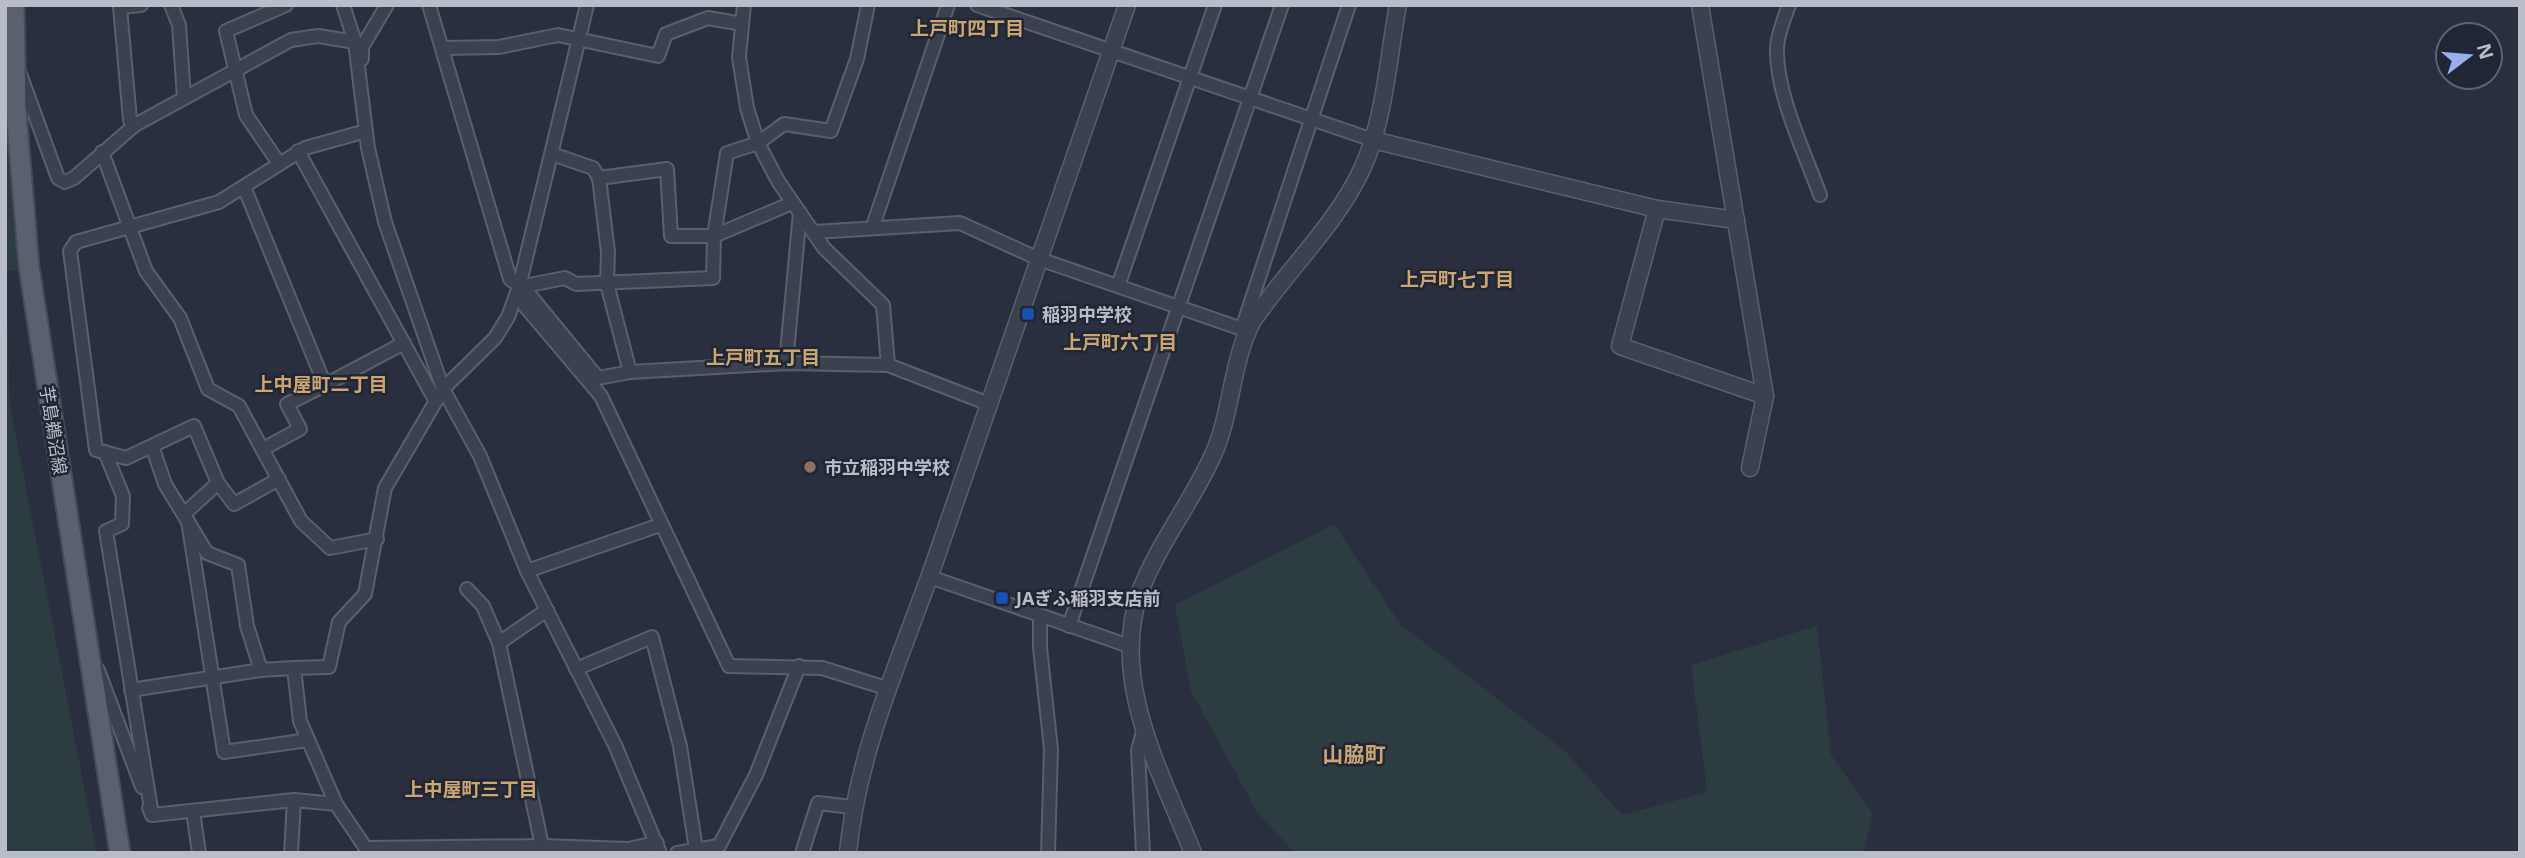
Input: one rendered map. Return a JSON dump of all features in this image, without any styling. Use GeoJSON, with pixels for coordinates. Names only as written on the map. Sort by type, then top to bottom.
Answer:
{"type":"FeatureCollection","features":[{"type":"Feature","properties":{"kind":"main road","name":"芋島鵜沼線"},"geometry":{"type":"LineString","coordinates":[[14,5],[14,57],[29,267],[120,853]]}},
{"type":"Feature","properties":{"kind":"street"},"geometry":{"type":"LineString","coordinates":[[135,125],[130,120],[120,6],[141,5]]}},
{"type":"Feature","properties":{"kind":"street"},"geometry":{"type":"LineString","coordinates":[[171,5],[179,25],[184,98]]}},
{"type":"Feature","properties":{"kind":"street"},"geometry":{"type":"LineString","coordinates":[[293,668],[300,721],[335,804],[368,851],[542,846],[586,851],[659,848],[629,776],[527,571],[481,456],[443,389],[385,222],[366,131],[355,41],[344,5]]}},
{"type":"Feature","properties":{"kind":"street"},"geometry":{"type":"LineString","coordinates":[[361,80],[362,47],[387,5]]}},
{"type":"Feature","properties":{"kind":"street"},"geometry":{"type":"LineString","coordinates":[[429,5],[510,279],[529,294],[598,378],[630,372],[786,363],[888,365],[989,404]]}},
{"type":"Feature","properties":{"kind":"street"},"geometry":{"type":"LineString","coordinates":[[131,690],[261,670],[329,667],[339,622],[365,594],[385,488],[435,400],[495,338],[508,317],[519,287],[581,39],[587,5]]}},
{"type":"Feature","properties":{"kind":"street"},"geometry":{"type":"LineString","coordinates":[[744,5],[739,57],[747,108],[758,143],[796,208],[824,248],[883,305],[888,365]]}},
{"type":"Feature","properties":{"kind":"street"},"geometry":{"type":"LineString","coordinates":[[519,287],[565,278],[576,284],[713,278],[714,236],[727,153],[758,143],[784,124],[831,131],[857,59],[868,5]]}},
{"type":"Feature","properties":{"kind":"street"},"geometry":{"type":"LineString","coordinates":[[873,226],[948,5]]}},
{"type":"Feature","properties":{"kind":"street"},"geometry":{"type":"LineString","coordinates":[[977,5],[1373,140],[1657,209],[1736,220]]}},
{"type":"Feature","properties":{"kind":"street"},"geometry":{"type":"LineString","coordinates":[[848,853],[852,807],[886,688],[930,577],[1127,5]]}},
{"type":"Feature","properties":{"kind":"street"},"geometry":{"type":"LineString","coordinates":[[1118,286],[1215,5]]}},
{"type":"Feature","properties":{"kind":"street"},"geometry":{"type":"LineString","coordinates":[[1069,626],[1282,5]]}},
{"type":"Feature","properties":{"kind":"street"},"geometry":{"type":"LineString","coordinates":[[1193,853],[1135,699],[1132,647],[1141,591],[1214,452],[1245,330],[1349,5]]}},
{"type":"Feature","properties":{"kind":"street"},"geometry":{"type":"LineString","coordinates":[[1245,330],[1352,188],[1373,140],[1398,5]]}},
{"type":"Feature","properties":{"kind":"street"},"geometry":{"type":"LineString","coordinates":[[1700,5],[1765,396],[1750,468]]}},
{"type":"Feature","properties":{"kind":"street"},"geometry":{"type":"LineString","coordinates":[[1789,5],[1777,46],[1778,62],[1787,100],[1820,195]]}},
{"type":"Feature","properties":{"kind":"street"},"geometry":{"type":"LineString","coordinates":[[278,162],[246,115],[226,31],[282,6]]}},
{"type":"Feature","properties":{"kind":"street"},"geometry":{"type":"LineString","coordinates":[[443,48],[499,47],[558,35],[658,56],[666,34],[708,18],[742,24]]}},
{"type":"Feature","properties":{"kind":"street"},"geometry":{"type":"LineString","coordinates":[[14,57],[58,178],[65,182],[74,178],[135,125],[235,73],[291,40],[318,36],[355,41]]}},
{"type":"Feature","properties":{"kind":"street"},"geometry":{"type":"LineString","coordinates":[[279,479],[234,504],[218,482],[194,426],[126,458],[96,450],[70,251],[76,242],[219,202],[274,169],[278,162],[298,151],[366,131]]}},
{"type":"Feature","properties":{"kind":"street"},"geometry":{"type":"LineString","coordinates":[[298,151],[435,400]]}},
{"type":"Feature","properties":{"kind":"street"},"geometry":{"type":"LineString","coordinates":[[102,152],[146,271],[180,318],[208,389],[239,406],[301,521],[330,548],[377,539]]}},
{"type":"Feature","properties":{"kind":"street"},"geometry":{"type":"LineString","coordinates":[[552,154],[593,168],[599,178],[608,252],[607,284],[630,372]]}},
{"type":"Feature","properties":{"kind":"street"},"geometry":{"type":"LineString","coordinates":[[599,178],[667,169],[671,236],[714,236],[796,208]]}},
{"type":"Feature","properties":{"kind":"street"},"geometry":{"type":"LineString","coordinates":[[244,187],[326,385]]}},
{"type":"Feature","properties":{"kind":"street"},"geometry":{"type":"LineString","coordinates":[[786,363],[796,208]]}},
{"type":"Feature","properties":{"kind":"street"},"geometry":{"type":"LineString","coordinates":[[1657,209],[1620,346],[1765,396]]}},
{"type":"Feature","properties":{"kind":"street"},"geometry":{"type":"LineString","coordinates":[[814,232],[873,226],[960,223],[1039,259],[1245,330]]}},
{"type":"Feature","properties":{"kind":"street"},"geometry":{"type":"LineString","coordinates":[[519,287],[524,305],[601,396],[729,667],[822,668],[886,688]]}},
{"type":"Feature","properties":{"kind":"street"},"geometry":{"type":"LineString","coordinates":[[263,449],[300,429],[287,404],[404,343]]}},
{"type":"Feature","properties":{"kind":"street"},"geometry":{"type":"LineString","coordinates":[[152,446],[165,484],[207,553],[238,565],[247,626],[261,670]]}},
{"type":"Feature","properties":{"kind":"street"},"geometry":{"type":"LineString","coordinates":[[105,452],[123,496],[122,524],[106,531],[152,815]]}},
{"type":"Feature","properties":{"kind":"street"},"geometry":{"type":"LineString","coordinates":[[186,517],[218,482]]}},
{"type":"Feature","properties":{"kind":"street"},"geometry":{"type":"LineString","coordinates":[[186,517],[215,677],[224,752],[308,740]]}},
{"type":"Feature","properties":{"kind":"street"},"geometry":{"type":"LineString","coordinates":[[527,571],[660,525]]}},
{"type":"Feature","properties":{"kind":"street"},"geometry":{"type":"LineString","coordinates":[[930,577],[1041,618],[1132,647]]}},
{"type":"Feature","properties":{"kind":"street"},"geometry":{"type":"LineString","coordinates":[[467,589],[483,606],[499,643],[542,846]]}},
{"type":"Feature","properties":{"kind":"street"},"geometry":{"type":"LineString","coordinates":[[499,643],[547,610]]}},
{"type":"Feature","properties":{"kind":"street"},"geometry":{"type":"LineString","coordinates":[[1041,618],[1040,648],[1051,749],[1048,853]]}},
{"type":"Feature","properties":{"kind":"street"},"geometry":{"type":"LineString","coordinates":[[576,669],[652,637],[680,746],[696,849]]}},
{"type":"Feature","properties":{"kind":"street"},"geometry":{"type":"LineString","coordinates":[[87,639],[152,815]]}},
{"type":"Feature","properties":{"kind":"street"},"geometry":{"type":"LineString","coordinates":[[677,853],[719,846],[756,775],[799,666]]}},
{"type":"Feature","properties":{"kind":"street"},"geometry":{"type":"LineString","coordinates":[[1143,853],[1138,750],[1144,728]]}},
{"type":"Feature","properties":{"kind":"street"},"geometry":{"type":"LineString","coordinates":[[152,815],[294,800],[335,804]]}},
{"type":"Feature","properties":{"kind":"street"},"geometry":{"type":"LineString","coordinates":[[291,853],[294,800]]}},
{"type":"Feature","properties":{"kind":"street"},"geometry":{"type":"LineString","coordinates":[[802,853],[818,803],[852,807]]}},
{"type":"Feature","properties":{"kind":"street"},"geometry":{"type":"LineString","coordinates":[[193,811],[199,853]]}},
{"type":"Feature","properties":{"kind":"shaded area"},"geometry":{"type":"Polygon","coordinates":[[[5,5],[29,267],[6,272],[10,405],[97,853],[5,853],[5,5]]]}},
{"type":"Feature","properties":{"kind":"shaded area"},"geometry":{"type":"Polygon","coordinates":[[[1334,524],[1400,624],[1564,750],[1622,815],[1707,792],[1691,665],[1817,626],[1831,755],[1873,814],[1863,853],[1295,853],[1257,812],[1191,691],[1175,605],[1334,524]]]}},
{"type":"Feature","properties":{"kind":"place","name":"稲羽中学校"},"geometry":{"type":"Point","coordinates":[1028,314]}},
{"type":"Feature","properties":{"kind":"place","name":"市立稲羽中学校"},"geometry":{"type":"Point","coordinates":[810,467]}},
{"type":"Feature","properties":{"kind":"place","name":"JAぎふ稲羽支店前"},"geometry":{"type":"Point","coordinates":[1002,598]}},
{"type":"Feature","properties":{"kind":"district","name":"上戸町四丁目"},"geometry":{"type":"Point","coordinates":[967,28]}},
{"type":"Feature","properties":{"kind":"district","name":"上戸町七丁目"},"geometry":{"type":"Point","coordinates":[1457,279]}},
{"type":"Feature","properties":{"kind":"district","name":"上戸町六丁目"},"geometry":{"type":"Point","coordinates":[1120,342]}},
{"type":"Feature","properties":{"kind":"district","name":"上戸町五丁目"},"geometry":{"type":"Point","coordinates":[763,357]}},
{"type":"Feature","properties":{"kind":"district","name":"上中屋町二丁目"},"geometry":{"type":"Point","coordinates":[321,384]}},
{"type":"Feature","properties":{"kind":"district","name":"山脇町"},"geometry":{"type":"Point","coordinates":[1354,754]}},
{"type":"Feature","properties":{"kind":"district","name":"上中屋町三丁目"},"geometry":{"type":"Point","coordinates":[471,789]}}]}
